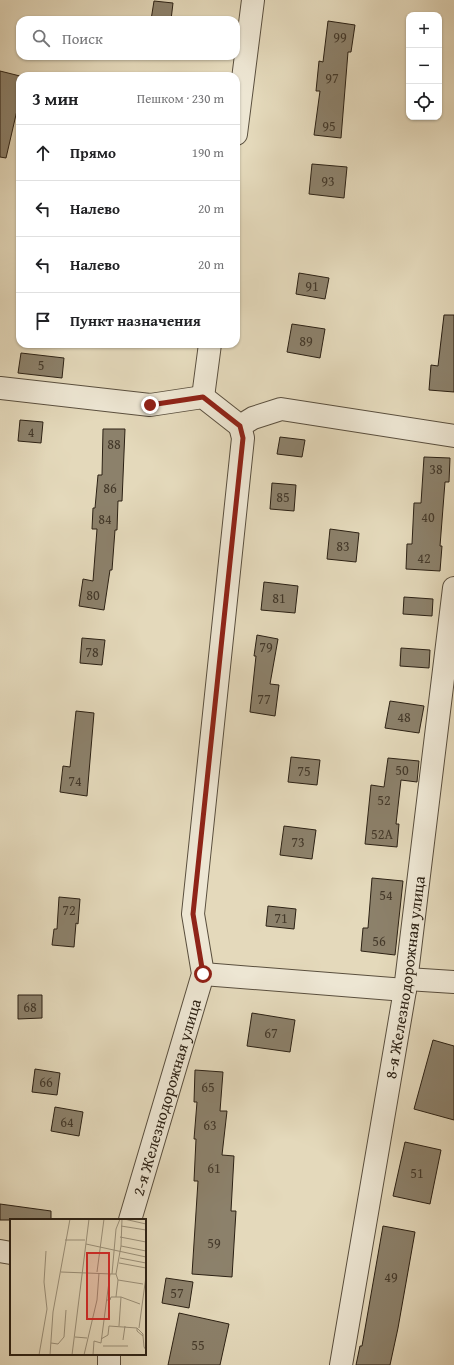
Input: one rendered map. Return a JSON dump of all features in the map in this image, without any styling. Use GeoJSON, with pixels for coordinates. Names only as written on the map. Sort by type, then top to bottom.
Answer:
{"type":"FeatureCollection","features":[{"type":"Feature","properties":{"kind":"street"},"geometry":{"type":"LineString","coordinates":[[240,102],[253,0]]}},
{"type":"Feature","properties":{"kind":"street"},"geometry":{"type":"LineString","coordinates":[[203,397],[209,348]]}},
{"type":"Feature","properties":{"kind":"street"},"geometry":{"type":"LineString","coordinates":[[0,388],[150,405],[203,397],[240,426],[253,418],[281,409],[454,436]]}},
{"type":"Feature","properties":{"kind":"street","name":"2-я Железнодорожная улица"},"geometry":{"type":"LineString","coordinates":[[130,1219],[203,974],[193,914],[243,438],[240,426]]}},
{"type":"Feature","properties":{"kind":"street","name":"8-я Железнодорожная улица"},"geometry":{"type":"LineString","coordinates":[[342,1365],[406,984],[454,588]]}},
{"type":"Feature","properties":{"kind":"street"},"geometry":{"type":"LineString","coordinates":[[203,974],[406,984],[454,982]]}},
{"type":"Feature","properties":{"kind":"street"},"geometry":{"type":"LineString","coordinates":[[0,1251],[10,1253]]}},
{"type":"Feature","properties":{"kind":"building"},"geometry":{"type":"Polygon","coordinates":[[[154,1],[173,3],[171,16],[152,16],[154,1]]]}},
{"type":"Feature","properties":{"kind":"building"},"geometry":{"type":"Polygon","coordinates":[[[328,21],[355,25],[351,52],[348,52],[341,138],[314,135],[320,91],[316,91],[319,61],[323,62],[328,21]]]}},
{"type":"Feature","properties":{"kind":"building"},"geometry":{"type":"Polygon","coordinates":[[[0,71],[16,75],[16,115],[6,158],[0,157],[0,71]]]}},
{"type":"Feature","properties":{"kind":"building"},"geometry":{"type":"Polygon","coordinates":[[[312,164],[347,167],[344,198],[309,194],[312,164]]]}},
{"type":"Feature","properties":{"kind":"building"},"geometry":{"type":"Polygon","coordinates":[[[299,273],[329,278],[325,299],[296,294],[299,273]]]}},
{"type":"Feature","properties":{"kind":"building"},"geometry":{"type":"Polygon","coordinates":[[[444,315],[454,315],[454,392],[429,390],[431,365],[438,366],[444,315]]]}},
{"type":"Feature","properties":{"kind":"building"},"geometry":{"type":"Polygon","coordinates":[[[292,324],[325,329],[320,358],[287,352],[292,324]]]}},
{"type":"Feature","properties":{"kind":"building"},"geometry":{"type":"Polygon","coordinates":[[[21,353],[64,358],[62,378],[18,373],[21,353]]]}},
{"type":"Feature","properties":{"kind":"building"},"geometry":{"type":"Polygon","coordinates":[[[20,420],[43,422],[41,443],[18,441],[20,420]]]}},
{"type":"Feature","properties":{"kind":"building"},"geometry":{"type":"Polygon","coordinates":[[[103,429],[125,429],[122,501],[118,501],[117,530],[115,530],[112,570],[110,570],[104,610],[79,606],[83,579],[93,581],[97,529],[92,529],[93,508],[95,508],[98,475],[102,475],[103,429]]]}},
{"type":"Feature","properties":{"kind":"building"},"geometry":{"type":"Polygon","coordinates":[[[280,437],[305,440],[302,457],[277,454],[280,437]]]}},
{"type":"Feature","properties":{"kind":"building"},"geometry":{"type":"Polygon","coordinates":[[[424,457],[450,458],[449,482],[445,482],[440,546],[442,546],[440,571],[406,569],[407,544],[412,544],[414,503],[421,503],[424,457]]]}},
{"type":"Feature","properties":{"kind":"building"},"geometry":{"type":"Polygon","coordinates":[[[272,483],[296,485],[294,511],[270,509],[272,483]]]}},
{"type":"Feature","properties":{"kind":"building"},"geometry":{"type":"Polygon","coordinates":[[[330,529],[359,533],[356,562],[327,559],[330,529]]]}},
{"type":"Feature","properties":{"kind":"building"},"geometry":{"type":"Polygon","coordinates":[[[264,582],[298,586],[295,613],[261,610],[264,582]]]}},
{"type":"Feature","properties":{"kind":"building"},"geometry":{"type":"Polygon","coordinates":[[[404,597],[433,599],[432,616],[403,614],[404,597]]]}},
{"type":"Feature","properties":{"kind":"building"},"geometry":{"type":"Polygon","coordinates":[[[257,635],[278,639],[270,684],[279,685],[275,716],[250,712],[257,635]]]}},
{"type":"Feature","properties":{"kind":"building"},"geometry":{"type":"Polygon","coordinates":[[[82,638],[105,640],[102,665],[80,663],[82,638]]]}},
{"type":"Feature","properties":{"kind":"building"},"geometry":{"type":"Polygon","coordinates":[[[401,648],[430,650],[429,668],[400,666],[401,648]]]}},
{"type":"Feature","properties":{"kind":"building"},"geometry":{"type":"Polygon","coordinates":[[[390,701],[424,706],[419,733],[385,728],[390,701]]]}},
{"type":"Feature","properties":{"kind":"building"},"geometry":{"type":"Polygon","coordinates":[[[76,711],[94,713],[87,796],[60,792],[63,766],[70,767],[76,711]]]}},
{"type":"Feature","properties":{"kind":"building"},"geometry":{"type":"Polygon","coordinates":[[[291,757],[320,760],[317,785],[288,782],[291,757]]]}},
{"type":"Feature","properties":{"kind":"building"},"geometry":{"type":"Polygon","coordinates":[[[388,758],[419,761],[417,782],[401,780],[396,824],[399,824],[397,847],[365,844],[371,785],[384,787],[388,758]]]}},
{"type":"Feature","properties":{"kind":"building"},"geometry":{"type":"Polygon","coordinates":[[[284,826],[316,830],[312,859],[280,855],[284,826]]]}},
{"type":"Feature","properties":{"kind":"building"},"geometry":{"type":"Polygon","coordinates":[[[372,878],[403,881],[395,955],[361,951],[363,928],[368,928],[372,878]]]}},
{"type":"Feature","properties":{"kind":"building"},"geometry":{"type":"Polygon","coordinates":[[[59,897],[80,899],[74,947],[52,945],[54,929],[57,929],[59,897]]]}},
{"type":"Feature","properties":{"kind":"building"},"geometry":{"type":"Polygon","coordinates":[[[268,906],[296,909],[294,929],[266,926],[268,906]]]}},
{"type":"Feature","properties":{"kind":"building"},"geometry":{"type":"Polygon","coordinates":[[[18,995],[42,995],[42,1018],[18,1019],[18,995]]]}},
{"type":"Feature","properties":{"kind":"building"},"geometry":{"type":"Polygon","coordinates":[[[252,1013],[295,1020],[290,1052],[247,1046],[252,1013]]]}},
{"type":"Feature","properties":{"kind":"building"},"geometry":{"type":"Polygon","coordinates":[[[433,1040],[454,1046],[454,1120],[414,1109],[433,1040]]]}},
{"type":"Feature","properties":{"kind":"building"},"geometry":{"type":"Polygon","coordinates":[[[35,1069],[60,1073],[57,1095],[32,1092],[35,1069]]]}},
{"type":"Feature","properties":{"kind":"building"},"geometry":{"type":"Polygon","coordinates":[[[195,1070],[223,1072],[220,1111],[227,1111],[222,1155],[234,1156],[231,1211],[236,1211],[232,1277],[192,1274],[198,1181],[194,1181],[196,1139],[194,1139],[197,1102],[194,1102],[195,1070]]]}},
{"type":"Feature","properties":{"kind":"building"},"geometry":{"type":"Polygon","coordinates":[[[55,1107],[83,1112],[79,1136],[51,1131],[55,1107]]]}},
{"type":"Feature","properties":{"kind":"building"},"geometry":{"type":"Polygon","coordinates":[[[405,1142],[441,1150],[430,1204],[393,1196],[405,1142]]]}},
{"type":"Feature","properties":{"kind":"building"},"geometry":{"type":"Polygon","coordinates":[[[0,1204],[51,1211],[51,1219],[0,1220],[0,1204]]]}},
{"type":"Feature","properties":{"kind":"building"},"geometry":{"type":"Polygon","coordinates":[[[383,1226],[415,1232],[398,1328],[390,1365],[356,1365],[360,1346],[362,1346],[383,1226]]]}},
{"type":"Feature","properties":{"kind":"building"},"geometry":{"type":"Polygon","coordinates":[[[166,1278],[193,1282],[189,1308],[162,1303],[166,1278]]]}},
{"type":"Feature","properties":{"kind":"building"},"geometry":{"type":"Polygon","coordinates":[[[179,1313],[229,1324],[220,1365],[168,1365],[179,1313]]]}},
{"type":"Feature","properties":{"kind":"route"},"geometry":{"type":"LineString","coordinates":[[150,405],[203,397],[240,426],[243,438],[193,914],[203,974]]}}]}
